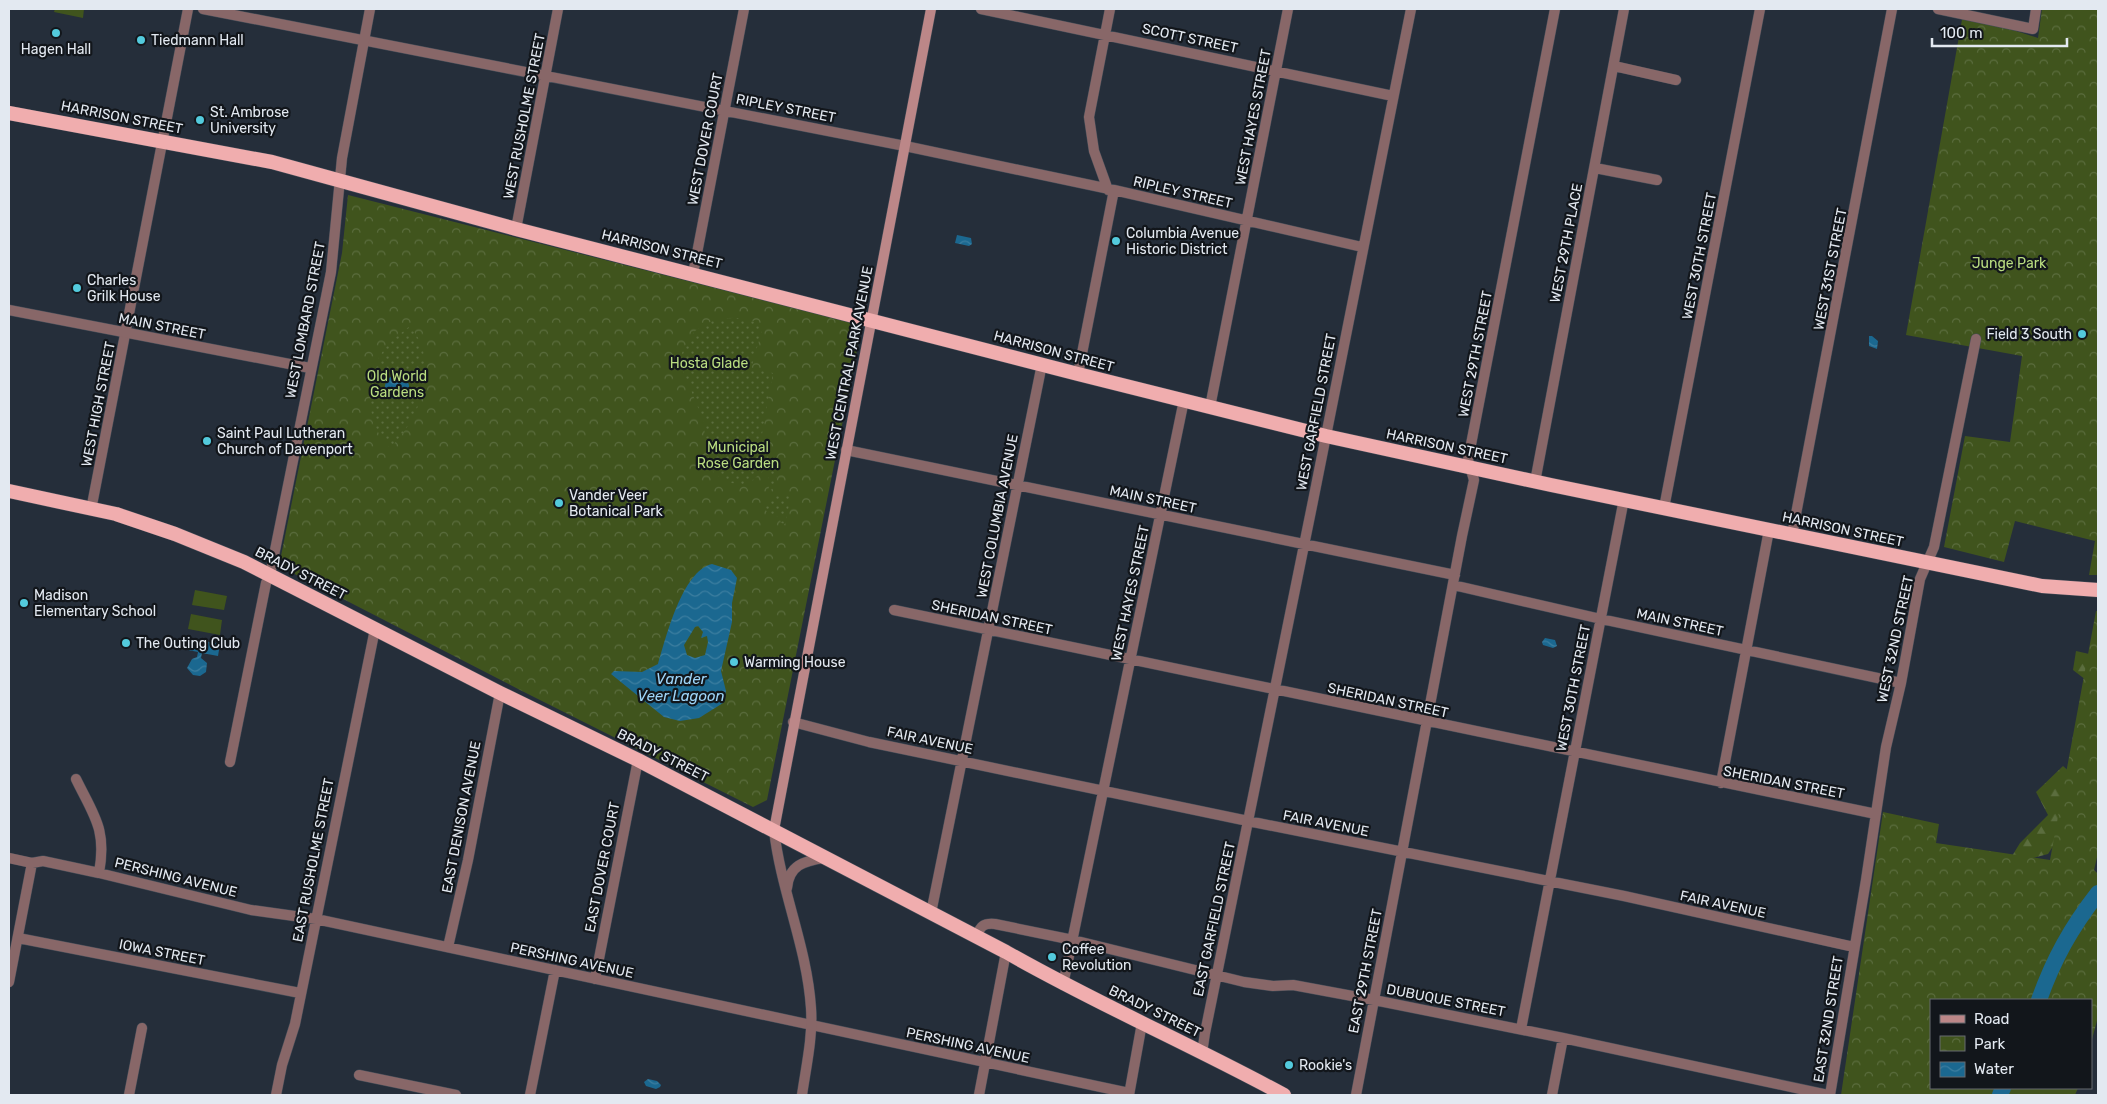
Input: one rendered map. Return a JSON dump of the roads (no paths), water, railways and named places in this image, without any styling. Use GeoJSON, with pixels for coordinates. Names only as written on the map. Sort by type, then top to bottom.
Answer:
{"type":"FeatureCollection","features":[{"type":"Feature","properties":{"kind":"highway","name":"HARRISON STREET"},"geometry":{"type":"LineString","coordinates":[[9,113],[256,159],[340,180],[516,229],[1326,436],[1535,482],[2042,586],[2098,590]]}},
{"type":"Feature","properties":{"kind":"highway","name":"BRADY STREET"},"geometry":{"type":"LineString","coordinates":[[9,491],[116,514],[175,534],[244,562],[500,693],[638,760],[976,936],[1064,985],[1202,1052],[1282,1095]]}},
{"type":"Feature","properties":{"kind":"main road","name":"WEST CENTRAL PARK AVENUE"},"geometry":{"type":"LineString","coordinates":[[774,830],[793,722],[873,320],[931,9]]}},
{"type":"Feature","properties":{"kind":"street","name":"WEST HIGH STREET"},"geometry":{"type":"LineString","coordinates":[[91,510],[188,9]]}},
{"type":"Feature","properties":{"kind":"street","name":"RIPLEY STREET"},"geometry":{"type":"LineString","coordinates":[[202,9],[905,146],[1362,247]]}},
{"type":"Feature","properties":{"kind":"street","name":"WEST LOMBARD STREET"},"geometry":{"type":"LineString","coordinates":[[230,762],[331,272],[340,180],[363,40],[370,9]]}},
{"type":"Feature","properties":{"kind":"street","name":"WEST RUSHOLME STREET"},"geometry":{"type":"LineString","coordinates":[[516,229],[558,9]]}},
{"type":"Feature","properties":{"kind":"street","name":"WEST DOVER COURT"},"geometry":{"type":"LineString","coordinates":[[693,274],[744,9]]}},
{"type":"Feature","properties":{"kind":"street","name":"SCOTT STREET"},"geometry":{"type":"LineString","coordinates":[[981,9],[1392,96]]}},
{"type":"Feature","properties":{"kind":"street"},"geometry":{"type":"LineString","coordinates":[[1078,374],[1111,190],[1094,151],[1090,118],[1110,9]]}},
{"type":"Feature","properties":{"kind":"street","name":"WEST HAYES STREET"},"geometry":{"type":"LineString","coordinates":[[1210,407],[1288,9]]}},
{"type":"Feature","properties":{"kind":"street","name":"WEST GARFIELD STREET"},"geometry":{"type":"LineString","coordinates":[[1248,821],[1410,9]]}},
{"type":"Feature","properties":{"kind":"street","name":"WEST 29TH STREET"},"geometry":{"type":"LineString","coordinates":[[1402,852],[1474,480],[1468,460],[1555,9]]}},
{"type":"Feature","properties":{"kind":"street","name":"WEST 29TH PLACE"},"geometry":{"type":"LineString","coordinates":[[1535,482],[1624,9]]}},
{"type":"Feature","properties":{"kind":"street","name":"WEST 30TH STREET"},"geometry":{"type":"LineString","coordinates":[[1664,508],[1760,9]]}},
{"type":"Feature","properties":{"kind":"street","name":"WEST 31ST STREET"},"geometry":{"type":"LineString","coordinates":[[1792,535],[1871,128],[1892,9]]}},
{"type":"Feature","properties":{"kind":"street"},"geometry":{"type":"LineString","coordinates":[[1938,9],[2033,29],[2036,9]]}},
{"type":"Feature","properties":{"kind":"street"},"geometry":{"type":"LineString","coordinates":[[1614,66],[1676,80]]}},
{"type":"Feature","properties":{"kind":"street"},"geometry":{"type":"LineString","coordinates":[[1595,168],[1658,180]]}},
{"type":"Feature","properties":{"kind":"street","name":"MAIN STREET"},"geometry":{"type":"LineString","coordinates":[[9,310],[310,368]]}},
{"type":"Feature","properties":{"kind":"street","name":"WEST 32ND STREET"},"geometry":{"type":"LineString","coordinates":[[1854,947],[1886,747],[1920,579],[1934,547],[1976,339]]}},
{"type":"Feature","properties":{"kind":"street","name":"WEST COLUMBIA AVENUE"},"geometry":{"type":"LineString","coordinates":[[931,913],[1042,364]]}},
{"type":"Feature","properties":{"kind":"street","name":"WEST HAYES STREET"},"geometry":{"type":"LineString","coordinates":[[1064,985],[1184,400]]}},
{"type":"Feature","properties":{"kind":"street","name":"MAIN STREET"},"geometry":{"type":"LineString","coordinates":[[846,450],[1304,544],[1454,580],[1601,619],[1900,684]]}},
{"type":"Feature","properties":{"kind":"street","name":"WEST 30TH STREET"},"geometry":{"type":"LineString","coordinates":[[1521,1029],[1624,499]]}},
{"type":"Feature","properties":{"kind":"street"},"geometry":{"type":"LineString","coordinates":[[1721,783],[1769,530]]}},
{"type":"Feature","properties":{"kind":"street","name":"SHERIDAN STREET"},"geometry":{"type":"LineString","coordinates":[[894,610],[1876,814]]}},
{"type":"Feature","properties":{"kind":"street","name":"EAST RUSHOLME STREET"},"geometry":{"type":"LineString","coordinates":[[276,1095],[282,1065],[295,1024],[375,629]]}},
{"type":"Feature","properties":{"kind":"street","name":"EAST DENISON AVENUE"},"geometry":{"type":"LineString","coordinates":[[448,947],[468,860],[500,693]]}},
{"type":"Feature","properties":{"kind":"street","name":"FAIR AVENUE"},"geometry":{"type":"LineString","coordinates":[[793,722],[869,742],[1550,882],[1854,947]]}},
{"type":"Feature","properties":{"kind":"street","name":"EAST DOVER COURT"},"geometry":{"type":"LineString","coordinates":[[595,979],[638,760]]}},
{"type":"Feature","properties":{"kind":"street"},"geometry":{"type":"LineString","coordinates":[[76,779],[100,828],[103,852],[99,873]]}},
{"type":"Feature","properties":{"kind":"street","name":"EAST GARFIELD STREET"},"geometry":{"type":"LineString","coordinates":[[1202,1052],[1248,821]]}},
{"type":"Feature","properties":{"kind":"street"},"geometry":{"type":"LineString","coordinates":[[774,830],[776,852],[807,969],[812,1025],[802,1095]]}},
{"type":"Feature","properties":{"kind":"street","name":"EAST 29TH STREET"},"geometry":{"type":"LineString","coordinates":[[1356,1095],[1402,852]]}},
{"type":"Feature","properties":{"kind":"street","name":"PERSHING AVENUE"},"geometry":{"type":"LineString","coordinates":[[9,858],[32,863],[43,861],[99,873],[251,910],[316,918],[1129,1094]]}},
{"type":"Feature","properties":{"kind":"street"},"geometry":{"type":"LineString","coordinates":[[787,892],[788,882],[796,866],[802,862],[824,858]]}},
{"type":"Feature","properties":{"kind":"street"},"geometry":{"type":"LineString","coordinates":[[9,982],[32,863]]}},
{"type":"Feature","properties":{"kind":"street","name":"DUBUQUE STREET"},"geometry":{"type":"LineString","coordinates":[[976,936],[980,927],[990,924],[1073,940],[1244,982],[1273,986],[1293,985],[1374,1000],[1521,1029],[1829,1095]]}},
{"type":"Feature","properties":{"kind":"street","name":"IOWA STREET"},"geometry":{"type":"LineString","coordinates":[[18,938],[300,992]]}},
{"type":"Feature","properties":{"kind":"street","name":"EAST 32ND STREET"},"geometry":{"type":"LineString","coordinates":[[1829,1095],[1854,947]]}},
{"type":"Feature","properties":{"kind":"street"},"geometry":{"type":"LineString","coordinates":[[979,1095],[1006,952]]}},
{"type":"Feature","properties":{"kind":"street"},"geometry":{"type":"LineString","coordinates":[[530,1095],[555,970]]}},
{"type":"Feature","properties":{"kind":"street"},"geometry":{"type":"LineString","coordinates":[[1129,1094],[1142,1023]]}},
{"type":"Feature","properties":{"kind":"street"},"geometry":{"type":"LineString","coordinates":[[129,1095],[142,1028]]}},
{"type":"Feature","properties":{"kind":"street"},"geometry":{"type":"LineString","coordinates":[[1552,1095],[1563,1038]]}},
{"type":"Feature","properties":{"kind":"street"},"geometry":{"type":"LineString","coordinates":[[359,1075],[456,1095]]}},
{"type":"Feature","properties":{"kind":"water"},"geometry":{"type":"Polygon","coordinates":[[[957,235],[971,238],[972,244],[969,246],[955,243],[957,235]]]}},
{"type":"Feature","properties":{"kind":"water"},"geometry":{"type":"Polygon","coordinates":[[[1869,336],[1878,341],[1877,349],[1869,346],[1869,336]]]}},
{"type":"Feature","properties":{"kind":"water"},"geometry":{"type":"Polygon","coordinates":[[[397,375],[402,376],[408,382],[408,392],[402,398],[397,399],[392,398],[386,392],[385,387],[386,382],[392,376],[397,375]]]}},
{"type":"Feature","properties":{"kind":"water","name":"Vander Veer Lagoon"},"geometry":{"type":"Polygon","coordinates":[[[712,564],[731,570],[737,578],[732,603],[732,622],[721,671],[726,691],[723,703],[699,718],[680,721],[664,717],[611,674],[614,671],[642,672],[658,664],[677,607],[692,579],[701,569],[712,564]],[[698,626],[695,627],[684,645],[687,655],[695,658],[705,655],[708,642],[707,636],[701,638],[703,632],[698,626]]]}},
{"type":"Feature","properties":{"kind":"water"},"geometry":{"type":"Polygon","coordinates":[[[190,638],[220,644],[218,656],[202,653],[201,658],[207,663],[206,672],[200,676],[193,675],[187,668],[192,659],[197,657],[198,652],[188,650],[190,638]]]}},
{"type":"Feature","properties":{"kind":"water"},"geometry":{"type":"Polygon","coordinates":[[[1545,638],[1555,640],[1557,646],[1553,648],[1543,645],[1542,642],[1545,638]]]}},
{"type":"Feature","properties":{"kind":"water"},"geometry":{"type":"Polygon","coordinates":[[[648,1079],[657,1081],[661,1085],[660,1087],[656,1089],[646,1086],[644,1082],[648,1079]]]}},
{"type":"Feature","properties":{"kind":"waterway"},"geometry":{"type":"LineString","coordinates":[[2039,999],[2064,944],[2098,893]]}},
{"type":"Feature","properties":{"kind":"waterway"},"geometry":{"type":"LineString","coordinates":[[2000,1095],[2003,1089]]}},
{"type":"Feature","properties":{"kind":"place","name":"Hagen Hall"},"geometry":{"type":"Point","coordinates":[56,33]}},
{"type":"Feature","properties":{"kind":"place","name":"Tiedmann Hall"},"geometry":{"type":"Point","coordinates":[141,40]}},
{"type":"Feature","properties":{"kind":"place","name":"St. Ambrose University"},"geometry":{"type":"Point","coordinates":[200,120]}},
{"type":"Feature","properties":{"kind":"place","name":"Columbia Avenue Historic District"},"geometry":{"type":"Point","coordinates":[1116,241]}},
{"type":"Feature","properties":{"kind":"place","name":"Charles Grilk House"},"geometry":{"type":"Point","coordinates":[77,288]}},
{"type":"Feature","properties":{"kind":"place","name":"Field 3 South"},"geometry":{"type":"Point","coordinates":[2082,334]}},
{"type":"Feature","properties":{"kind":"place","name":"Saint Paul Lutheran Church of Davenport"},"geometry":{"type":"Point","coordinates":[207,441]}},
{"type":"Feature","properties":{"kind":"place","name":"Vander Veer Botanical Park"},"geometry":{"type":"Point","coordinates":[559,503]}},
{"type":"Feature","properties":{"kind":"place","name":"Madison Elementary School"},"geometry":{"type":"Point","coordinates":[24,603]}},
{"type":"Feature","properties":{"kind":"place","name":"The Outing Club"},"geometry":{"type":"Point","coordinates":[126,643]}},
{"type":"Feature","properties":{"kind":"place","name":"Warming House"},"geometry":{"type":"Point","coordinates":[734,662]}},
{"type":"Feature","properties":{"kind":"place","name":"Coffee Revolution"},"geometry":{"type":"Point","coordinates":[1052,957]}},
{"type":"Feature","properties":{"kind":"place","name":"Rookie's"},"geometry":{"type":"Point","coordinates":[1289,1065]}},
{"type":"Feature","properties":{"kind":"park label","name":"Junge Park"},"geometry":{"type":"Point","coordinates":[2009,263]}},
{"type":"Feature","properties":{"kind":"park label","name":"Hosta Glade"},"geometry":{"type":"Point","coordinates":[709,363]}},
{"type":"Feature","properties":{"kind":"park label","name":"Old World Gardens"},"geometry":{"type":"Point","coordinates":[397,384]}},
{"type":"Feature","properties":{"kind":"park label","name":"Municipal Rose Garden"},"geometry":{"type":"Point","coordinates":[738,456]}}]}
